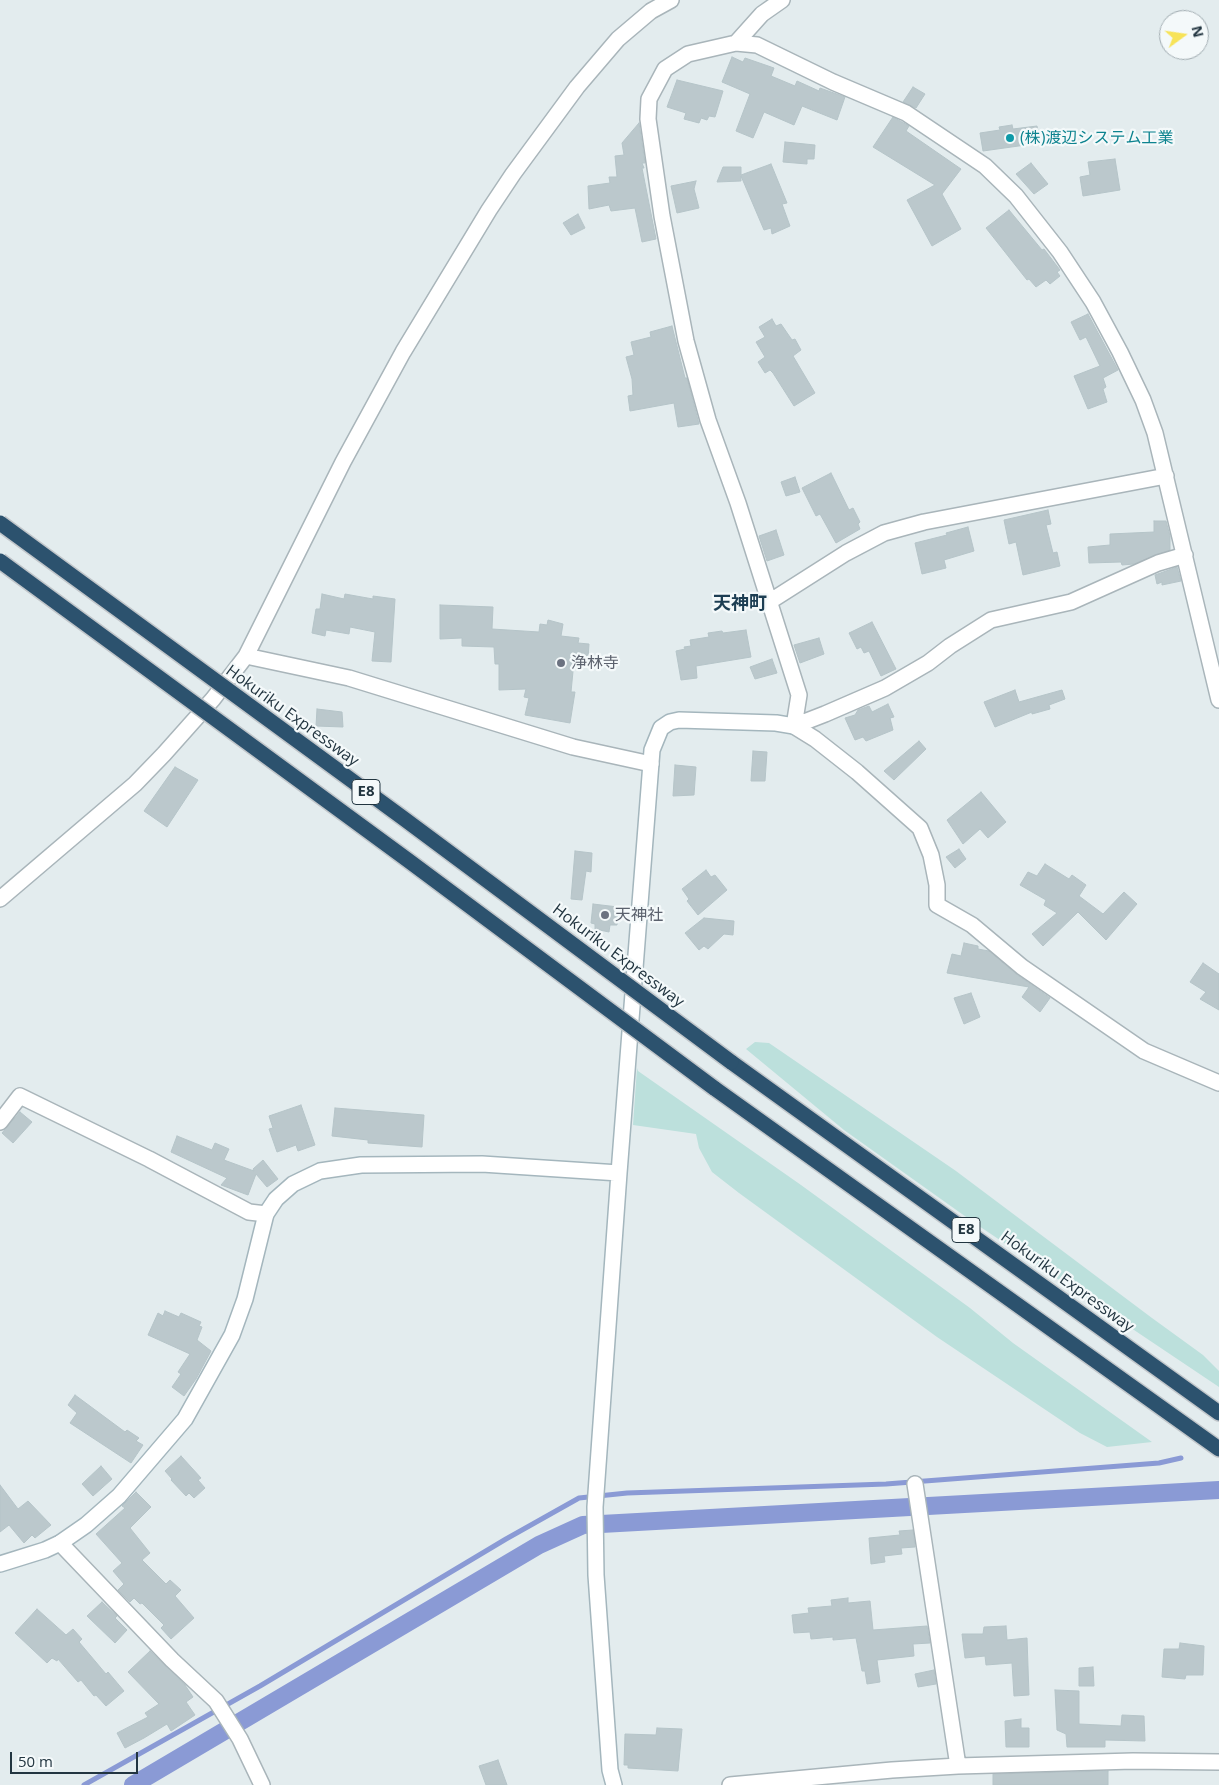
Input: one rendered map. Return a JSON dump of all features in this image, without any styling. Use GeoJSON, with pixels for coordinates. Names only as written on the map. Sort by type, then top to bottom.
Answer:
{"type":"FeatureCollection","features":[{"type":"Feature","properties":{"kind":"highway","name":"Hokuriku Expressway"},"geometry":{"type":"LineString","coordinates":[[0,522],[404,818],[731,1062],[1219,1412]]}},
{"type":"Feature","properties":{"kind":"highway","name":"E8"},"geometry":{"type":"LineString","coordinates":[[0,561],[409,861],[714,1088],[1219,1449]]}},
{"type":"Feature","properties":{"kind":"street"},"geometry":{"type":"LineString","coordinates":[[0,899],[136,784],[206,706],[246,656],[343,462],[403,352],[489,210],[577,87],[612,46],[652,11],[670,0]]}},
{"type":"Feature","properties":{"kind":"street"},"geometry":{"type":"LineString","coordinates":[[736,43],[762,14],[782,0]]}},
{"type":"Feature","properties":{"kind":"street"},"geometry":{"type":"LineString","coordinates":[[794,726],[799,695],[738,503],[708,420],[686,341],[662,216],[648,119],[649,99],[665,69],[688,54],[736,43],[757,45],[833,82],[906,113],[985,166],[1016,196],[1060,252],[1093,302],[1120,352],[1143,400],[1156,433],[1219,700]]}},
{"type":"Feature","properties":{"kind":"street"},"geometry":{"type":"LineString","coordinates":[[769,602],[846,553],[884,533],[924,522],[1166,476]]}},
{"type":"Feature","properties":{"kind":"street"},"geometry":{"type":"LineString","coordinates":[[794,726],[885,688],[928,663],[990,620],[1071,602],[1158,563],[1185,555]]}},
{"type":"Feature","properties":{"kind":"street"},"geometry":{"type":"LineString","coordinates":[[246,656],[349,678],[573,747],[651,764]]}},
{"type":"Feature","properties":{"kind":"street"},"geometry":{"type":"LineString","coordinates":[[614,1785],[610,1770],[596,1575],[595,1507],[652,750],[661,728],[670,722],[679,720],[776,723],[794,726],[815,739],[857,772],[920,828],[930,855],[937,885],[937,905],[972,925],[1022,967],[1144,1051],[1219,1083]]}},
{"type":"Feature","properties":{"kind":"street"},"geometry":{"type":"LineString","coordinates":[[0,1122],[20,1096],[150,1159],[249,1212],[266,1214]]}},
{"type":"Feature","properties":{"kind":"street"},"geometry":{"type":"LineString","coordinates":[[0,1564],[45,1550],[60,1543],[86,1525],[119,1496],[185,1419],[232,1335],[245,1299],[266,1214],[276,1199],[293,1184],[320,1171],[361,1164],[482,1164],[619,1173]]}},
{"type":"Feature","properties":{"kind":"street"},"geometry":{"type":"LineString","coordinates":[[915,1484],[958,1766]]}},
{"type":"Feature","properties":{"kind":"street"},"geometry":{"type":"LineString","coordinates":[[60,1543],[172,1660],[216,1702],[240,1738],[262,1785]]}},
{"type":"Feature","properties":{"kind":"street"},"geometry":{"type":"LineString","coordinates":[[730,1785],[893,1778],[958,1766],[1133,1761],[1219,1762]]}},
{"type":"Feature","properties":{"kind":"green space"},"geometry":{"type":"Polygon","coordinates":[[[755,1042],[769,1043],[956,1171],[1203,1355],[1219,1371],[1219,1387],[976,1224],[844,1130],[746,1049],[755,1042]]]}},
{"type":"Feature","properties":{"kind":"green space"},"geometry":{"type":"Polygon","coordinates":[[[637,1068],[638,1071],[801,1185],[970,1308],[1013,1343],[1152,1442],[1107,1447],[1080,1433],[937,1337],[712,1172],[699,1148],[696,1134],[633,1125],[637,1068]]]}},
{"type":"Feature","properties":{"kind":"building"},"geometry":{"type":"Polygon","coordinates":[[[732,57],[743,62],[745,58],[774,68],[771,76],[795,86],[797,81],[819,91],[820,88],[845,97],[837,120],[802,106],[794,125],[764,112],[753,138],[736,131],[750,94],[722,82],[732,57]]]}},
{"type":"Feature","properties":{"kind":"building"},"geometry":{"type":"Polygon","coordinates":[[[677,80],[723,91],[715,117],[709,116],[707,120],[701,118],[699,123],[684,119],[686,113],[667,107],[677,80]]]}},
{"type":"Feature","properties":{"kind":"building"},"geometry":{"type":"Polygon","coordinates":[[[913,87],[925,94],[916,108],[903,102],[913,87]]]}},
{"type":"Feature","properties":{"kind":"building"},"geometry":{"type":"Polygon","coordinates":[[[893,117],[909,126],[906,131],[961,169],[942,194],[961,229],[932,246],[907,200],[935,185],[873,147],[893,117]]]}},
{"type":"Feature","properties":{"kind":"building"},"geometry":{"type":"Polygon","coordinates":[[[639,123],[645,163],[642,163],[644,168],[642,168],[656,239],[642,242],[635,208],[611,211],[609,205],[589,209],[588,186],[610,183],[609,177],[617,177],[615,156],[624,155],[622,143],[639,123]]]}},
{"type":"Feature","properties":{"kind":"building","name":"(株)渡辺システム工業"},"geometry":{"type":"Polygon","coordinates":[[[1012,125],[1013,129],[1037,126],[1040,143],[983,151],[980,133],[1000,130],[999,127],[1012,125]]]}},
{"type":"Feature","properties":{"kind":"building"},"geometry":{"type":"Polygon","coordinates":[[[785,142],[815,145],[814,159],[807,159],[807,164],[783,162],[785,142]]]}},
{"type":"Feature","properties":{"kind":"building"},"geometry":{"type":"Polygon","coordinates":[[[1115,159],[1120,190],[1083,196],[1080,177],[1090,175],[1088,162],[1115,159]]]}},
{"type":"Feature","properties":{"kind":"building"},"geometry":{"type":"Polygon","coordinates":[[[1031,163],[1048,184],[1034,194],[1016,174],[1031,163]]]}},
{"type":"Feature","properties":{"kind":"building"},"geometry":{"type":"Polygon","coordinates":[[[771,164],[787,203],[782,204],[790,226],[772,234],[771,228],[764,230],[741,176],[741,181],[717,182],[723,167],[741,167],[741,175],[771,164]]]}},
{"type":"Feature","properties":{"kind":"building"},"geometry":{"type":"Polygon","coordinates":[[[696,181],[694,189],[699,208],[677,213],[671,186],[696,181]]]}},
{"type":"Feature","properties":{"kind":"building"},"geometry":{"type":"Polygon","coordinates":[[[1009,210],[1060,270],[1057,272],[1060,276],[1050,284],[1046,280],[1036,287],[1029,279],[1027,280],[986,228],[1009,210]]]}},
{"type":"Feature","properties":{"kind":"building"},"geometry":{"type":"Polygon","coordinates":[[[578,214],[585,228],[571,235],[563,223],[578,214]]]}},
{"type":"Feature","properties":{"kind":"building"},"geometry":{"type":"Polygon","coordinates":[[[1088,314],[1118,370],[1103,378],[1106,387],[1103,389],[1107,402],[1088,409],[1074,376],[1100,366],[1086,337],[1080,340],[1071,322],[1088,314]]]}},
{"type":"Feature","properties":{"kind":"building"},"geometry":{"type":"Polygon","coordinates":[[[772,319],[776,326],[781,324],[792,340],[795,339],[801,350],[793,356],[815,393],[794,406],[773,373],[770,370],[765,373],[758,362],[765,357],[756,342],[765,337],[759,327],[772,319]]]}},
{"type":"Feature","properties":{"kind":"building"},"geometry":{"type":"Polygon","coordinates":[[[672,326],[699,424],[678,427],[674,403],[630,411],[628,396],[633,395],[632,379],[626,357],[634,355],[631,342],[651,337],[650,332],[672,326]]]}},
{"type":"Feature","properties":{"kind":"building"},"geometry":{"type":"Polygon","coordinates":[[[831,473],[849,510],[853,508],[860,522],[858,524],[860,529],[836,543],[820,514],[816,516],[802,488],[831,473]]]}},
{"type":"Feature","properties":{"kind":"building"},"geometry":{"type":"Polygon","coordinates":[[[795,477],[800,492],[786,496],[781,482],[795,477]]]}},
{"type":"Feature","properties":{"kind":"building"},"geometry":{"type":"Polygon","coordinates":[[[1048,510],[1051,524],[1046,525],[1053,553],[1057,552],[1060,566],[1023,575],[1016,542],[1009,544],[1004,520],[1048,510]]]}},
{"type":"Feature","properties":{"kind":"building"},"geometry":{"type":"Polygon","coordinates":[[[1154,521],[1166,521],[1170,536],[1170,550],[1134,564],[1122,565],[1121,562],[1089,563],[1088,547],[1110,545],[1110,534],[1154,532],[1154,521]]]}},
{"type":"Feature","properties":{"kind":"building"},"geometry":{"type":"Polygon","coordinates":[[[968,527],[974,551],[944,560],[946,568],[922,574],[915,543],[947,535],[946,533],[968,527]]]}},
{"type":"Feature","properties":{"kind":"building"},"geometry":{"type":"Polygon","coordinates":[[[776,530],[784,555],[767,561],[759,536],[776,530]]]}},
{"type":"Feature","properties":{"kind":"building"},"geometry":{"type":"Polygon","coordinates":[[[1177,567],[1181,581],[1162,585],[1162,582],[1157,584],[1155,575],[1177,567]]]}},
{"type":"Feature","properties":{"kind":"building"},"geometry":{"type":"Polygon","coordinates":[[[322,594],[344,599],[345,594],[373,599],[373,596],[395,599],[391,662],[372,661],[375,632],[350,627],[349,634],[326,630],[325,636],[312,633],[316,609],[320,609],[322,594]]]}},
{"type":"Feature","properties":{"kind":"building"},"geometry":{"type":"Polygon","coordinates":[[[440,605],[493,607],[492,629],[539,632],[540,624],[547,625],[548,620],[563,624],[561,636],[579,638],[578,643],[589,644],[588,658],[576,657],[576,661],[574,661],[571,692],[575,692],[570,723],[525,715],[529,698],[524,697],[526,689],[499,690],[499,664],[495,664],[494,647],[462,646],[462,638],[440,639],[440,605]]]}},
{"type":"Feature","properties":{"kind":"building"},"geometry":{"type":"Polygon","coordinates":[[[872,622],[896,669],[881,676],[869,651],[864,653],[861,647],[857,649],[849,633],[872,622]]]}},
{"type":"Feature","properties":{"kind":"building"},"geometry":{"type":"Polygon","coordinates":[[[746,630],[751,657],[696,666],[697,678],[681,680],[676,651],[691,646],[690,640],[709,637],[708,633],[746,630]]]}},
{"type":"Feature","properties":{"kind":"building"},"geometry":{"type":"Polygon","coordinates":[[[819,638],[824,654],[800,663],[794,645],[819,638]]]}},
{"type":"Feature","properties":{"kind":"building"},"geometry":{"type":"Polygon","coordinates":[[[772,659],[777,673],[755,679],[750,667],[772,659]]]}},
{"type":"Feature","properties":{"kind":"building"},"geometry":{"type":"Polygon","coordinates":[[[1015,690],[1019,702],[1062,690],[1065,699],[1049,705],[1050,709],[1032,714],[1032,712],[995,727],[984,702],[1015,690]]]}},
{"type":"Feature","properties":{"kind":"building"},"geometry":{"type":"Polygon","coordinates":[[[888,704],[894,717],[890,718],[893,730],[866,741],[863,737],[855,740],[845,718],[855,715],[858,710],[869,706],[872,712],[888,704]]]}},
{"type":"Feature","properties":{"kind":"building"},"geometry":{"type":"Polygon","coordinates":[[[317,709],[342,712],[343,727],[316,726],[317,709]]]}},
{"type":"Feature","properties":{"kind":"building"},"geometry":{"type":"Polygon","coordinates":[[[919,741],[926,749],[894,780],[884,771],[919,741]]]}},
{"type":"Feature","properties":{"kind":"building"},"geometry":{"type":"Polygon","coordinates":[[[753,751],[767,752],[765,781],[751,781],[753,751]]]}},
{"type":"Feature","properties":{"kind":"building"},"geometry":{"type":"Polygon","coordinates":[[[675,765],[696,767],[694,795],[673,796],[675,765]]]}},
{"type":"Feature","properties":{"kind":"building"},"geometry":{"type":"Polygon","coordinates":[[[175,767],[198,780],[167,827],[144,811],[175,767]]]}},
{"type":"Feature","properties":{"kind":"building"},"geometry":{"type":"Polygon","coordinates":[[[981,792],[1006,822],[988,838],[980,829],[963,844],[947,820],[981,792]]]}},
{"type":"Feature","properties":{"kind":"building"},"geometry":{"type":"Polygon","coordinates":[[[959,849],[966,859],[955,868],[946,857],[959,849]]]}},
{"type":"Feature","properties":{"kind":"building"},"geometry":{"type":"Polygon","coordinates":[[[575,851],[592,853],[591,872],[586,871],[582,900],[571,899],[575,851]]]}},
{"type":"Feature","properties":{"kind":"building"},"geometry":{"type":"Polygon","coordinates":[[[1045,864],[1069,879],[1072,875],[1086,885],[1079,896],[1103,914],[1124,892],[1137,904],[1106,940],[1078,912],[1043,946],[1032,934],[1057,913],[1044,905],[1046,900],[1020,885],[1028,872],[1037,876],[1045,864]]]}},
{"type":"Feature","properties":{"kind":"building"},"geometry":{"type":"Polygon","coordinates":[[[706,870],[711,877],[715,875],[727,890],[698,915],[687,901],[689,899],[682,889],[706,870]]]}},
{"type":"Feature","properties":{"kind":"building","name":"天神社"},"geometry":{"type":"Polygon","coordinates":[[[593,904],[618,907],[617,925],[610,925],[609,932],[595,929],[595,924],[591,923],[593,904]]]}},
{"type":"Feature","properties":{"kind":"building"},"geometry":{"type":"Polygon","coordinates":[[[704,918],[734,921],[733,935],[724,934],[708,949],[704,946],[699,950],[685,933],[704,918]]]}},
{"type":"Feature","properties":{"kind":"building"},"geometry":{"type":"Polygon","coordinates":[[[964,943],[989,951],[1016,974],[1050,998],[1040,1012],[1022,997],[1029,987],[947,973],[952,954],[961,956],[964,943]]]}},
{"type":"Feature","properties":{"kind":"building"},"geometry":{"type":"Polygon","coordinates":[[[1203,963],[1219,974],[1219,1010],[1200,999],[1206,992],[1190,982],[1203,963]]]}},
{"type":"Feature","properties":{"kind":"building"},"geometry":{"type":"Polygon","coordinates":[[[971,993],[980,1017],[964,1024],[954,998],[971,993]]]}},
{"type":"Feature","properties":{"kind":"building"},"geometry":{"type":"Polygon","coordinates":[[[301,1105],[315,1145],[298,1151],[296,1145],[277,1152],[269,1129],[273,1128],[269,1116],[301,1105]]]}},
{"type":"Feature","properties":{"kind":"building"},"geometry":{"type":"Polygon","coordinates":[[[335,1108],[424,1115],[422,1147],[368,1143],[368,1140],[332,1136],[335,1108]]]}},
{"type":"Feature","properties":{"kind":"building"},"geometry":{"type":"Polygon","coordinates":[[[20,1112],[32,1122],[13,1143],[2,1133],[20,1112]]]}},
{"type":"Feature","properties":{"kind":"building"},"geometry":{"type":"Polygon","coordinates":[[[177,1136],[212,1150],[215,1143],[229,1149],[224,1160],[254,1171],[253,1169],[263,1160],[278,1179],[267,1187],[256,1174],[248,1195],[221,1185],[227,1178],[171,1152],[177,1136]]]}},
{"type":"Feature","properties":{"kind":"building"},"geometry":{"type":"Polygon","coordinates":[[[165,1311],[179,1317],[181,1313],[201,1322],[199,1326],[202,1327],[197,1340],[211,1351],[196,1379],[184,1396],[172,1387],[181,1374],[178,1372],[190,1354],[148,1335],[158,1313],[163,1316],[165,1311]]]}},
{"type":"Feature","properties":{"kind":"building"},"geometry":{"type":"Polygon","coordinates":[[[75,1395],[125,1432],[127,1430],[139,1438],[136,1441],[143,1445],[131,1463],[70,1423],[77,1413],[68,1405],[75,1395]]]}},
{"type":"Feature","properties":{"kind":"building"},"geometry":{"type":"Polygon","coordinates":[[[181,1456],[201,1478],[198,1480],[205,1488],[194,1498],[189,1493],[186,1496],[165,1471],[181,1456]]]}},
{"type":"Feature","properties":{"kind":"building"},"geometry":{"type":"Polygon","coordinates":[[[101,1466],[112,1479],[93,1496],[82,1484],[101,1466]]]}},
{"type":"Feature","properties":{"kind":"building"},"geometry":{"type":"Polygon","coordinates":[[[0,1485],[18,1509],[28,1501],[51,1525],[35,1538],[32,1535],[24,1543],[9,1525],[0,1532],[0,1485]]]}},
{"type":"Feature","properties":{"kind":"building"},"geometry":{"type":"Polygon","coordinates":[[[136,1492],[151,1507],[130,1528],[150,1553],[142,1560],[166,1584],[170,1580],[181,1590],[175,1596],[194,1618],[171,1639],[161,1628],[164,1625],[142,1603],[140,1604],[134,1598],[130,1602],[118,1590],[124,1584],[113,1571],[122,1563],[96,1534],[125,1508],[122,1506],[136,1492]]]}},
{"type":"Feature","properties":{"kind":"building"},"geometry":{"type":"Polygon","coordinates":[[[913,1530],[915,1547],[901,1548],[902,1554],[884,1556],[885,1562],[871,1564],[869,1538],[900,1535],[899,1531],[913,1530]]]}},
{"type":"Feature","properties":{"kind":"building"},"geometry":{"type":"Polygon","coordinates":[[[848,1598],[848,1603],[870,1601],[873,1630],[927,1626],[930,1643],[913,1644],[914,1656],[877,1660],[880,1682],[867,1684],[865,1671],[862,1671],[856,1638],[833,1640],[833,1637],[811,1639],[810,1632],[794,1633],[792,1615],[809,1613],[808,1608],[832,1606],[831,1600],[848,1598]]]}},
{"type":"Feature","properties":{"kind":"building"},"geometry":{"type":"Polygon","coordinates":[[[102,1602],[117,1616],[115,1618],[127,1630],[115,1643],[87,1616],[102,1602]]]}},
{"type":"Feature","properties":{"kind":"building"},"geometry":{"type":"Polygon","coordinates":[[[37,1609],[66,1635],[73,1629],[82,1639],[79,1642],[106,1674],[108,1672],[124,1691],[106,1706],[96,1695],[94,1696],[81,1680],[78,1682],[58,1659],[57,1661],[52,1658],[47,1663],[15,1633],[37,1609]]]}},
{"type":"Feature","properties":{"kind":"building"},"geometry":{"type":"Polygon","coordinates":[[[1006,1626],[1007,1640],[1027,1638],[1029,1695],[1014,1696],[1012,1663],[986,1665],[985,1656],[965,1658],[962,1634],[983,1634],[984,1627],[1006,1626]]]}},
{"type":"Feature","properties":{"kind":"building"},"geometry":{"type":"Polygon","coordinates":[[[1180,1643],[1204,1646],[1203,1675],[1186,1675],[1185,1679],[1162,1677],[1164,1649],[1179,1649],[1180,1643]]]}},
{"type":"Feature","properties":{"kind":"building"},"geometry":{"type":"Polygon","coordinates":[[[150,1651],[185,1685],[193,1697],[186,1702],[195,1715],[171,1731],[167,1724],[125,1748],[117,1733],[148,1717],[145,1713],[159,1704],[128,1672],[150,1651]]]}},
{"type":"Feature","properties":{"kind":"building"},"geometry":{"type":"Polygon","coordinates":[[[1093,1667],[1094,1686],[1079,1686],[1079,1668],[1093,1667]]]}},
{"type":"Feature","properties":{"kind":"building"},"geometry":{"type":"Polygon","coordinates":[[[934,1670],[936,1684],[918,1687],[915,1674],[934,1670]]]}},
{"type":"Feature","properties":{"kind":"building"},"geometry":{"type":"Polygon","coordinates":[[[1055,1690],[1079,1691],[1079,1724],[1121,1726],[1122,1715],[1144,1716],[1145,1741],[1105,1740],[1105,1747],[1067,1747],[1066,1734],[1057,1730],[1055,1690]]]}},
{"type":"Feature","properties":{"kind":"building"},"geometry":{"type":"Polygon","coordinates":[[[1021,1719],[1021,1728],[1029,1728],[1029,1747],[1006,1747],[1005,1721],[1021,1719]]]}},
{"type":"Feature","properties":{"kind":"building"},"geometry":{"type":"Polygon","coordinates":[[[657,1728],[682,1729],[678,1771],[628,1768],[628,1765],[624,1765],[625,1734],[656,1735],[657,1728]]]}},
{"type":"Feature","properties":{"kind":"building"},"geometry":{"type":"Polygon","coordinates":[[[498,1760],[507,1785],[486,1785],[479,1766],[498,1760]]]}},
{"type":"Feature","properties":{"kind":"building"},"geometry":{"type":"Polygon","coordinates":[[[1108,1771],[1108,1785],[993,1785],[993,1774],[1108,1771]]]}},
{"type":"Feature","properties":{"kind":"waterway"},"geometry":{"type":"LineString","coordinates":[[84,1785],[260,1686],[506,1539],[579,1498],[627,1493],[886,1484],[1159,1463],[1181,1458]]}},
{"type":"Feature","properties":{"kind":"waterway"},"geometry":{"type":"LineString","coordinates":[[133,1785],[539,1545],[583,1525],[1219,1490]]}},
{"type":"Feature","properties":{"kind":"place","name":"(株)渡辺システム工業"},"geometry":{"type":"Point","coordinates":[1010,138]}},
{"type":"Feature","properties":{"kind":"place","name":"浄林寺"},"geometry":{"type":"Point","coordinates":[561,663]}},
{"type":"Feature","properties":{"kind":"place","name":"天神社"},"geometry":{"type":"Point","coordinates":[605,915]}},
{"type":"Feature","properties":{"kind":"district","name":"天神町"},"geometry":{"type":"Point","coordinates":[740,604]}}]}
